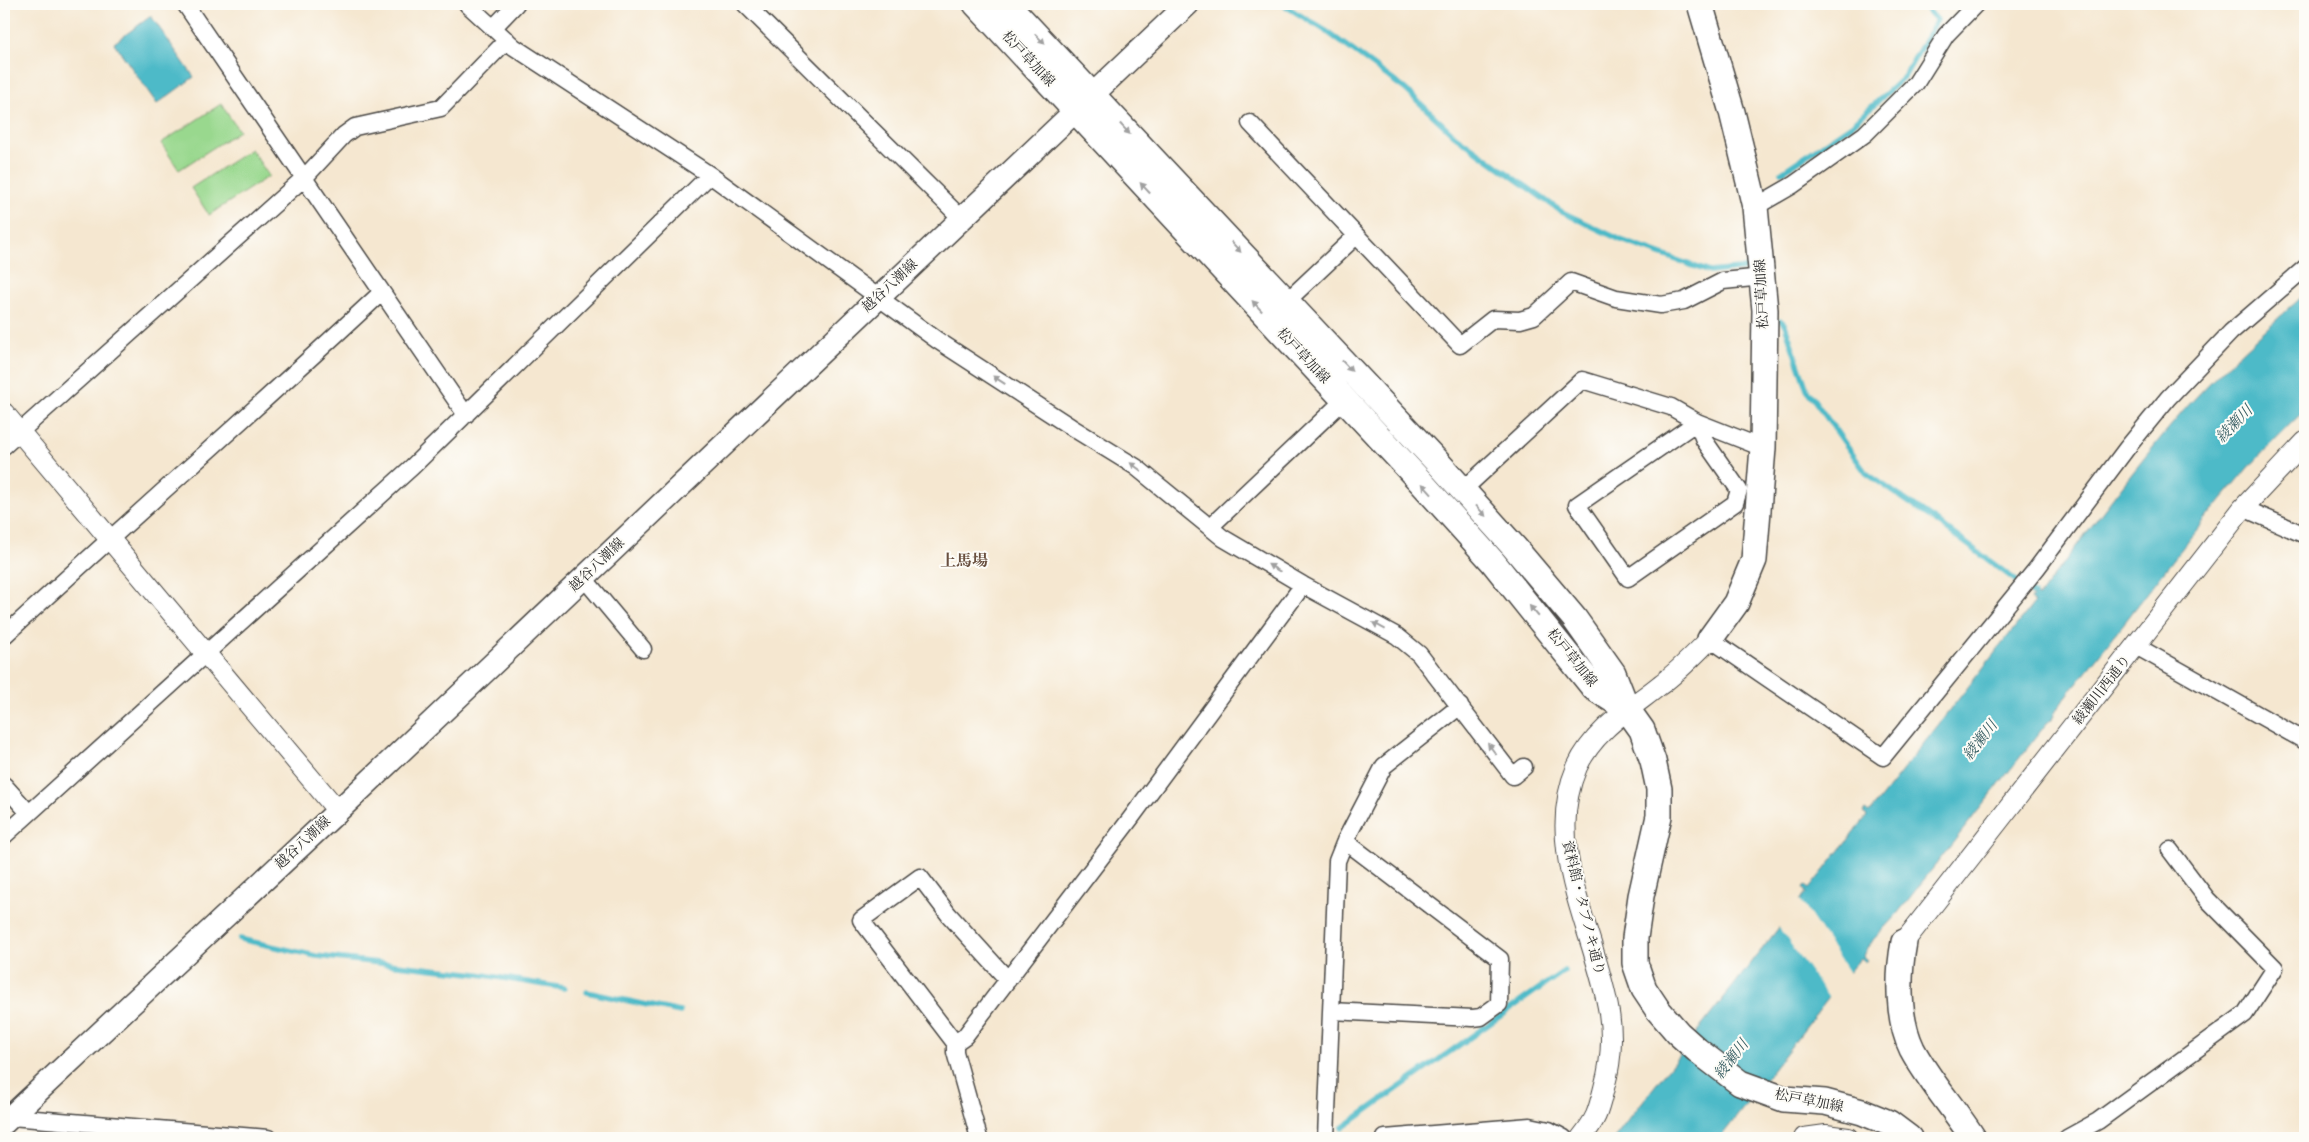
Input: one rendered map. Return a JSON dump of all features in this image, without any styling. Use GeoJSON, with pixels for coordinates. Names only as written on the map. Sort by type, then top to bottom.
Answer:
{"type":"FeatureCollection","features":[{"type":"Feature","properties":{"kind":"main road","name":"松戸草加線"},"geometry":{"type":"LineString","coordinates":[[976,4],[1083,101],[1287,301],[1463,490],[1574,618],[1613,673],[1627,709],[1642,730],[1653,761],[1659,789],[1660,816],[1641,896],[1635,938],[1634,963],[1644,989],[1658,1010],[1691,1044],[1740,1082],[1784,1099],[1825,1102],[1862,1112],[1889,1123],[1909,1138]]}},
{"type":"Feature","properties":{"kind":"main road","name":"松戸草加線"},"geometry":{"type":"LineString","coordinates":[[1007,4],[1083,101],[1344,400],[1493,562],[1594,688],[1627,709]]}},
{"type":"Feature","properties":{"kind":"main road","name":"越谷八潮線"},"geometry":{"type":"LineString","coordinates":[[7,1120],[338,811],[962,219],[1083,101],[1188,4]]}},
{"type":"Feature","properties":{"kind":"main road","name":"松戸草加線"},"geometry":{"type":"LineString","coordinates":[[1700,4],[1732,112],[1755,207],[1765,310],[1763,448],[1754,560],[1736,603],[1710,639]]}},
{"type":"Feature","properties":{"kind":"main road"},"geometry":{"type":"LineString","coordinates":[[1904,942],[1899,972],[1901,1010],[1911,1047],[1973,1138]]}},
{"type":"Feature","properties":{"kind":"street"},"geometry":{"type":"LineString","coordinates":[[185,4],[466,415]]}},
{"type":"Feature","properties":{"kind":"street"},"geometry":{"type":"LineString","coordinates":[[467,4],[507,40],[710,175],[937,340],[1136,467],[1223,538],[1303,585],[1397,636],[1419,654],[1513,776],[1524,767]]}},
{"type":"Feature","properties":{"kind":"street"},"geometry":{"type":"LineString","coordinates":[[494,27],[516,4]]}},
{"type":"Feature","properties":{"kind":"street"},"geometry":{"type":"LineString","coordinates":[[744,4],[962,219]]}},
{"type":"Feature","properties":{"kind":"street"},"geometry":{"type":"LineString","coordinates":[[1755,207],[1793,184],[1866,134],[1916,83],[1946,35],[1976,4]]}},
{"type":"Feature","properties":{"kind":"street"},"geometry":{"type":"LineString","coordinates":[[4,446],[304,177],[344,135],[355,128],[441,108],[507,40]]}},
{"type":"Feature","properties":{"kind":"street"},"geometry":{"type":"LineString","coordinates":[[1250,123],[1460,345],[1492,319],[1520,320],[1534,316],[1571,282],[1616,298],[1660,305],[1684,301],[1723,281],[1763,277]]}},
{"type":"Feature","properties":{"kind":"street"},"geometry":{"type":"LineString","coordinates":[[4,836],[412,467],[710,175]]}},
{"type":"Feature","properties":{"kind":"street"},"geometry":{"type":"LineString","coordinates":[[1287,301],[1356,236]]}},
{"type":"Feature","properties":{"kind":"street"},"geometry":{"type":"LineString","coordinates":[[1710,639],[1883,757],[2037,568],[2127,448],[2168,398],[2231,332],[2305,268]]}},
{"type":"Feature","properties":{"kind":"street"},"geometry":{"type":"LineString","coordinates":[[4,636],[110,538],[272,395],[382,292]]}},
{"type":"Feature","properties":{"kind":"street"},"geometry":{"type":"LineString","coordinates":[[1463,490],[1582,380],[1671,407],[1697,422],[1763,448]]}},
{"type":"Feature","properties":{"kind":"street"},"geometry":{"type":"LineString","coordinates":[[1210,526],[1344,400]]}},
{"type":"Feature","properties":{"kind":"street"},"geometry":{"type":"LineString","coordinates":[[4,413],[338,811]]}},
{"type":"Feature","properties":{"kind":"street"},"geometry":{"type":"LineString","coordinates":[[1697,422],[1704,440],[1739,490],[1735,503],[1628,578],[1577,505],[1697,422]]}},
{"type":"Feature","properties":{"kind":"street","name":"綾瀬川西通り"},"geometry":{"type":"LineString","coordinates":[[1904,942],[2243,508],[2305,442]]}},
{"type":"Feature","properties":{"kind":"street"},"geometry":{"type":"LineString","coordinates":[[2243,508],[2305,535]]}},
{"type":"Feature","properties":{"kind":"street"},"geometry":{"type":"LineString","coordinates":[[583,577],[643,650]]}},
{"type":"Feature","properties":{"kind":"street"},"geometry":{"type":"LineString","coordinates":[[955,1043],[965,1036],[1008,980],[1131,818],[1303,585]]}},
{"type":"Feature","properties":{"kind":"street","name":"資料館・タブノキ通り"},"geometry":{"type":"LineString","coordinates":[[1581,1138],[1596,1119],[1609,1070],[1611,1046],[1609,1013],[1564,836],[1567,799],[1578,766],[1596,737],[1627,709],[1661,685],[1710,639]]}},
{"type":"Feature","properties":{"kind":"street"},"geometry":{"type":"LineString","coordinates":[[2136,646],[2305,741]]}},
{"type":"Feature","properties":{"kind":"street"},"geometry":{"type":"LineString","coordinates":[[1326,1138],[1337,860],[1384,766],[1460,706]]}},
{"type":"Feature","properties":{"kind":"street"},"geometry":{"type":"LineString","coordinates":[[4,785],[29,813]]}},
{"type":"Feature","properties":{"kind":"street"},"geometry":{"type":"LineString","coordinates":[[1331,1011],[1473,1018],[1481,1017],[1499,1004],[1500,958],[1345,841]]}},
{"type":"Feature","properties":{"kind":"street"},"geometry":{"type":"LineString","coordinates":[[2067,1138],[2098,1121],[2245,1014],[2275,968],[2207,899],[2170,850]]}},
{"type":"Feature","properties":{"kind":"street"},"geometry":{"type":"LineString","coordinates":[[979,1138],[955,1052],[955,1043],[861,920],[920,877],[949,915],[1008,980]]}},
{"type":"Feature","properties":{"kind":"street"},"geometry":{"type":"LineString","coordinates":[[7,1120],[268,1138]]}},
{"type":"Feature","properties":{"kind":"street"},"geometry":{"type":"LineString","coordinates":[[1385,1138],[1530,1126],[1549,1130],[1564,1138]]}},
{"type":"Feature","properties":{"kind":"street"},"geometry":{"type":"LineString","coordinates":[[1804,1138],[1826,1135],[1848,1138]]}},
{"type":"Feature","properties":{"kind":"green space"},"geometry":{"type":"Polygon","coordinates":[[[221,104],[239,131],[179,170],[161,143],[221,104]]]}},
{"type":"Feature","properties":{"kind":"green space"},"geometry":{"type":"Polygon","coordinates":[[[251,149],[269,176],[209,215],[191,188],[251,149]]]}},
{"type":"Feature","properties":{"kind":"water"},"geometry":{"type":"Polygon","coordinates":[[[151,16],[194,77],[157,104],[114,43],[151,16]]]}},
{"type":"Feature","properties":{"kind":"water","name":"綾瀬川"},"geometry":{"type":"Polygon","coordinates":[[[2305,294],[2305,410],[2277,437],[2200,526],[2067,696],[2052,719],[1897,914],[1873,940],[1863,957],[1867,961],[1865,963],[1860,959],[1852,968],[1720,1138],[1614,1138],[1806,893],[1803,888],[1805,886],[1809,889],[1867,816],[1863,813],[1865,810],[1869,813],[2034,603],[2031,599],[2034,594],[2038,597],[2147,455],[2185,409],[2214,379],[2305,294]]]}},
{"type":"Feature","properties":{"kind":"pier"},"geometry":{"type":"Polygon","coordinates":[[[1799,898],[1851,976],[1831,1001],[1777,925],[1799,898]]]}},
{"type":"Feature","properties":{"kind":"waterway"},"geometry":{"type":"LineString","coordinates":[[1282,4],[1326,31],[1405,89],[1454,135],[1562,212],[1621,240],[1710,272],[1748,268]]}},
{"type":"Feature","properties":{"kind":"waterway"},"geometry":{"type":"LineString","coordinates":[[1782,172],[1853,124],[1904,77],[1937,20],[1922,4]]}},
{"type":"Feature","properties":{"kind":"waterway"},"geometry":{"type":"LineString","coordinates":[[1781,321],[1785,325],[1807,390],[1866,473],[1936,521],[2034,594]]}},
{"type":"Feature","properties":{"kind":"waterway"},"geometry":{"type":"LineString","coordinates":[[240,939],[316,956],[478,974],[564,988]]}},
{"type":"Feature","properties":{"kind":"waterway"},"geometry":{"type":"LineString","coordinates":[[1342,1128],[1564,971]]}},
{"type":"Feature","properties":{"kind":"waterway"},"geometry":{"type":"LineString","coordinates":[[587,992],[680,1012]]}},
{"type":"Feature","properties":{"kind":"district","name":"上馬場"},"geometry":{"type":"Point","coordinates":[964,562]}}]}
